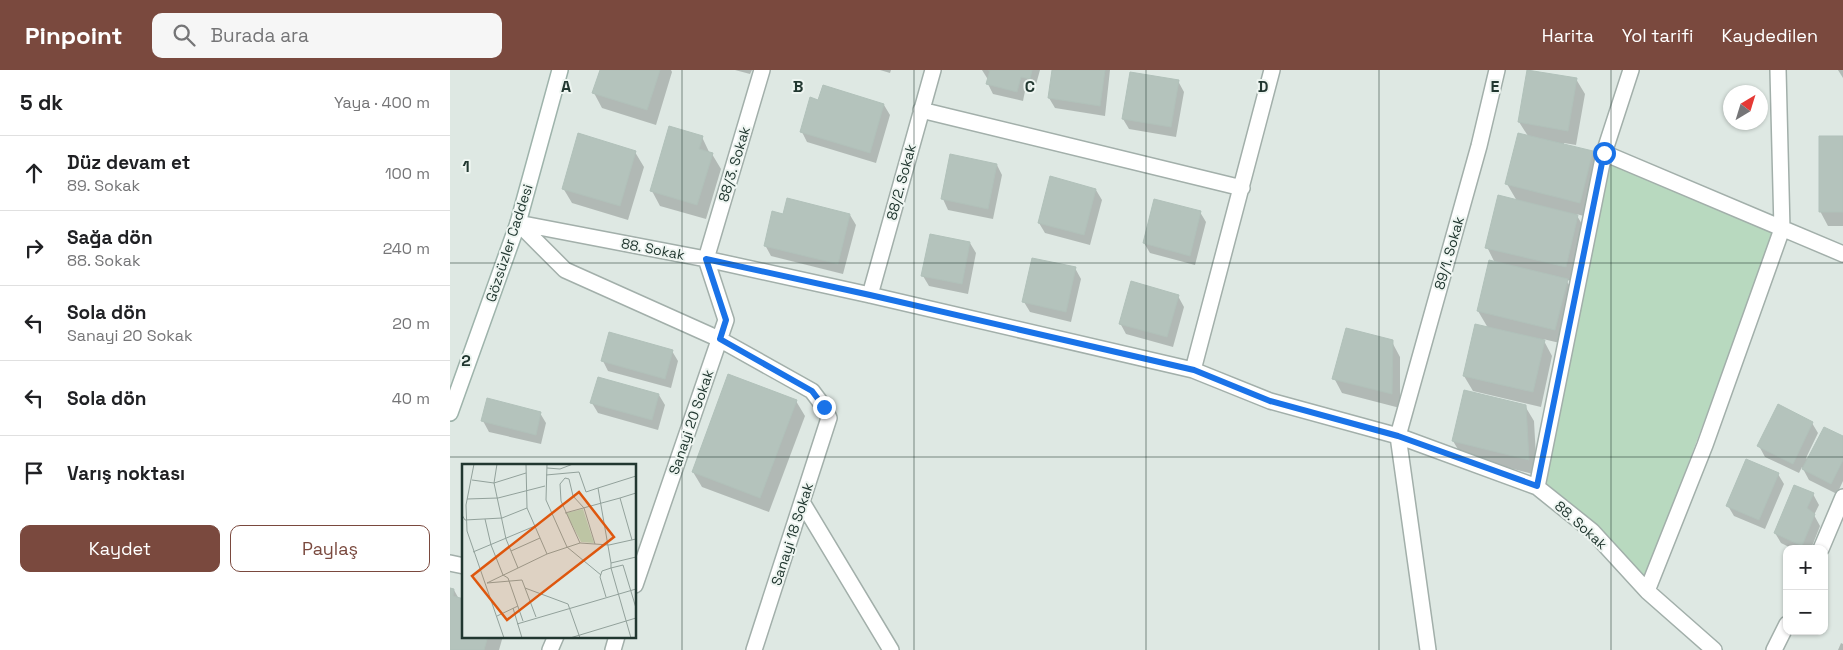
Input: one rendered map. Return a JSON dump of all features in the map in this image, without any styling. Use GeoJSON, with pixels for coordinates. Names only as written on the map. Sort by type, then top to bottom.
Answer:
{"type":"FeatureCollection","features":[{"type":"Feature","properties":{"kind":"street","name":"Gözsüzler Caddesi"},"geometry":{"type":"LineString","coordinates":[[450,413],[518,223],[560,70]]}},
{"type":"Feature","properties":{"kind":"street","name":"88/3. Sokak"},"geometry":{"type":"LineString","coordinates":[[706,259],[762,70]]}},
{"type":"Feature","properties":{"kind":"street","name":"88/2. Sokak"},"geometry":{"type":"LineString","coordinates":[[870,295],[933,70]]}},
{"type":"Feature","properties":{"kind":"street"},"geometry":{"type":"LineString","coordinates":[[1194,370],[1272,70]]}},
{"type":"Feature","properties":{"kind":"street","name":"89/1. Sokak"},"geometry":{"type":"LineString","coordinates":[[1398,436],[1479,146],[1497,70]]}},
{"type":"Feature","properties":{"kind":"street"},"geometry":{"type":"LineString","coordinates":[[1537,486],[1604,153],[1631,70]]}},
{"type":"Feature","properties":{"kind":"street"},"geometry":{"type":"LineString","coordinates":[[1647,592],[1705,445],[1782,229],[1778,70]]}},
{"type":"Feature","properties":{"kind":"street"},"geometry":{"type":"LineString","coordinates":[[921,110],[1242,188]]}},
{"type":"Feature","properties":{"kind":"street"},"geometry":{"type":"LineString","coordinates":[[1604,153],[1843,254]]}},
{"type":"Feature","properties":{"kind":"street","name":"88. Sokak"},"geometry":{"type":"LineString","coordinates":[[518,223],[706,259],[1194,370],[1270,401],[1398,436],[1537,486],[1592,531],[1647,592],[1714,650]]}},
{"type":"Feature","properties":{"kind":"street"},"geometry":{"type":"LineString","coordinates":[[518,223],[565,270],[720,339]]}},
{"type":"Feature","properties":{"kind":"street","name":"Sanayi 20 Sokak"},"geometry":{"type":"LineString","coordinates":[[636,582],[726,320],[706,259]]}},
{"type":"Feature","properties":{"kind":"street","name":"Sanayi 18 Sokak"},"geometry":{"type":"LineString","coordinates":[[720,339],[812,391],[824,407],[829,418],[754,650]]}},
{"type":"Feature","properties":{"kind":"street"},"geometry":{"type":"LineString","coordinates":[[1398,436],[1428,650]]}},
{"type":"Feature","properties":{"kind":"street"},"geometry":{"type":"LineString","coordinates":[[1823,545],[1843,497]]}},
{"type":"Feature","properties":{"kind":"street"},"geometry":{"type":"LineString","coordinates":[[802,502],[891,650]]}},
{"type":"Feature","properties":{"kind":"street"},"geometry":{"type":"LineString","coordinates":[[1774,650],[1783,632]]}},
{"type":"Feature","properties":{"kind":"street"},"geometry":{"type":"LineString","coordinates":[[550,650],[555,638]]}},
{"type":"Feature","properties":{"kind":"green space"},"geometry":{"type":"Polygon","coordinates":[[[1608,161],[1776,231],[1645,578],[1598,527],[1545,482],[1608,161]]]}},
{"type":"Feature","properties":{"kind":"building"},"geometry":{"type":"Polygon","coordinates":[[[600,70],[660,70],[647,110],[592,93],[600,70]]]}},
{"type":"Feature","properties":{"kind":"building"},"geometry":{"type":"Polygon","coordinates":[[[990,70],[1032,70],[1030,79],[1021,77],[1017,92],[986,84],[990,70]]]}},
{"type":"Feature","properties":{"kind":"building"},"geometry":{"type":"Polygon","coordinates":[[[1052,70],[1105,70],[1100,106],[1048,98],[1052,70]]]}},
{"type":"Feature","properties":{"kind":"building"},"geometry":{"type":"Polygon","coordinates":[[[1527,70],[1577,78],[1568,131],[1518,122],[1527,70]]]}},
{"type":"Feature","properties":{"kind":"building"},"geometry":{"type":"Polygon","coordinates":[[[1130,72],[1179,80],[1171,127],[1122,119],[1130,72]]]}},
{"type":"Feature","properties":{"kind":"building"},"geometry":{"type":"Polygon","coordinates":[[[823,85],[884,104],[870,153],[800,132],[810,97],[818,100],[823,85]]]}},
{"type":"Feature","properties":{"kind":"building"},"geometry":{"type":"Polygon","coordinates":[[[669,126],[703,136],[699,149],[713,153],[697,205],[650,191],[669,126]]]}},
{"type":"Feature","properties":{"kind":"building"},"geometry":{"type":"Polygon","coordinates":[[[578,133],[636,151],[620,206],[562,189],[578,133]]]}},
{"type":"Feature","properties":{"kind":"building"},"geometry":{"type":"Polygon","coordinates":[[[1518,133],[1593,151],[1580,203],[1505,184],[1518,133]]]}},
{"type":"Feature","properties":{"kind":"building"},"geometry":{"type":"Polygon","coordinates":[[[1819,136],[1843,136],[1843,212],[1819,212],[1819,136]]]}},
{"type":"Feature","properties":{"kind":"building"},"geometry":{"type":"Polygon","coordinates":[[[950,154],[997,164],[988,209],[941,199],[950,154]]]}},
{"type":"Feature","properties":{"kind":"building"},"geometry":{"type":"Polygon","coordinates":[[[1050,176],[1096,189],[1084,235],[1038,223],[1050,176]]]}},
{"type":"Feature","properties":{"kind":"building"},"geometry":{"type":"Polygon","coordinates":[[[1498,195],[1578,215],[1566,267],[1485,248],[1498,195]]]}},
{"type":"Feature","properties":{"kind":"building"},"geometry":{"type":"Polygon","coordinates":[[[787,198],[850,214],[838,264],[764,246],[772,211],[783,214],[787,198]]]}},
{"type":"Feature","properties":{"kind":"building"},"geometry":{"type":"Polygon","coordinates":[[[1154,199],[1201,211],[1190,256],[1143,243],[1154,199]]]}},
{"type":"Feature","properties":{"kind":"building"},"geometry":{"type":"Polygon","coordinates":[[[930,234],[970,242],[962,284],[921,276],[930,234]]]}},
{"type":"Feature","properties":{"kind":"building"},"geometry":{"type":"Polygon","coordinates":[[[1032,258],[1076,267],[1066,312],[1022,302],[1032,258]]]}},
{"type":"Feature","properties":{"kind":"building"},"geometry":{"type":"Polygon","coordinates":[[[1489,260],[1568,279],[1555,330],[1477,311],[1489,260]]]}},
{"type":"Feature","properties":{"kind":"building"},"geometry":{"type":"Polygon","coordinates":[[[1131,281],[1179,295],[1167,337],[1119,324],[1131,281]]]}},
{"type":"Feature","properties":{"kind":"building"},"geometry":{"type":"Polygon","coordinates":[[[1475,324],[1545,340],[1533,392],[1463,376],[1475,324]]]}},
{"type":"Feature","properties":{"kind":"building"},"geometry":{"type":"Polygon","coordinates":[[[1346,328],[1393,340],[1392,394],[1332,379],[1346,328]]]}},
{"type":"Feature","properties":{"kind":"building"},"geometry":{"type":"Polygon","coordinates":[[[609,332],[673,350],[665,379],[601,361],[609,332]]]}},
{"type":"Feature","properties":{"kind":"building"},"geometry":{"type":"Polygon","coordinates":[[[728,374],[797,400],[760,498],[692,472],[728,374]]]}},
{"type":"Feature","properties":{"kind":"building"},"geometry":{"type":"Polygon","coordinates":[[[598,377],[659,394],[652,420],[590,403],[598,377]]]}},
{"type":"Feature","properties":{"kind":"building"},"geometry":{"type":"Polygon","coordinates":[[[1464,390],[1526,405],[1529,460],[1452,441],[1464,390]]]}},
{"type":"Feature","properties":{"kind":"building"},"geometry":{"type":"Polygon","coordinates":[[[487,398],[541,412],[536,435],[481,421],[487,398]]]}},
{"type":"Feature","properties":{"kind":"building"},"geometry":{"type":"Polygon","coordinates":[[[1778,404],[1813,422],[1793,464],[1757,446],[1778,404]]]}},
{"type":"Feature","properties":{"kind":"building"},"geometry":{"type":"Polygon","coordinates":[[[1824,427],[1843,436],[1843,460],[1831,484],[1802,469],[1824,427]]]}},
{"type":"Feature","properties":{"kind":"building"},"geometry":{"type":"Polygon","coordinates":[[[1746,459],[1779,473],[1759,520],[1726,506],[1746,459]]]}},
{"type":"Feature","properties":{"kind":"building"},"geometry":{"type":"Polygon","coordinates":[[[1794,485],[1814,493],[1807,508],[1815,514],[1802,545],[1774,533],[1794,485]]]}},
{"type":"Feature","properties":{"kind":"building"},"geometry":{"type":"Polygon","coordinates":[[[450,588],[454,589],[453,596],[462,598],[462,638],[487,638],[484,650],[450,650],[450,588]]]}},
{"type":"Feature","properties":{"kind":"route"},"geometry":{"type":"LineString","coordinates":[[824,407],[812,391],[720,339],[726,320],[706,259],[1194,370],[1270,401],[1398,436],[1537,486],[1604,153]]}}]}
